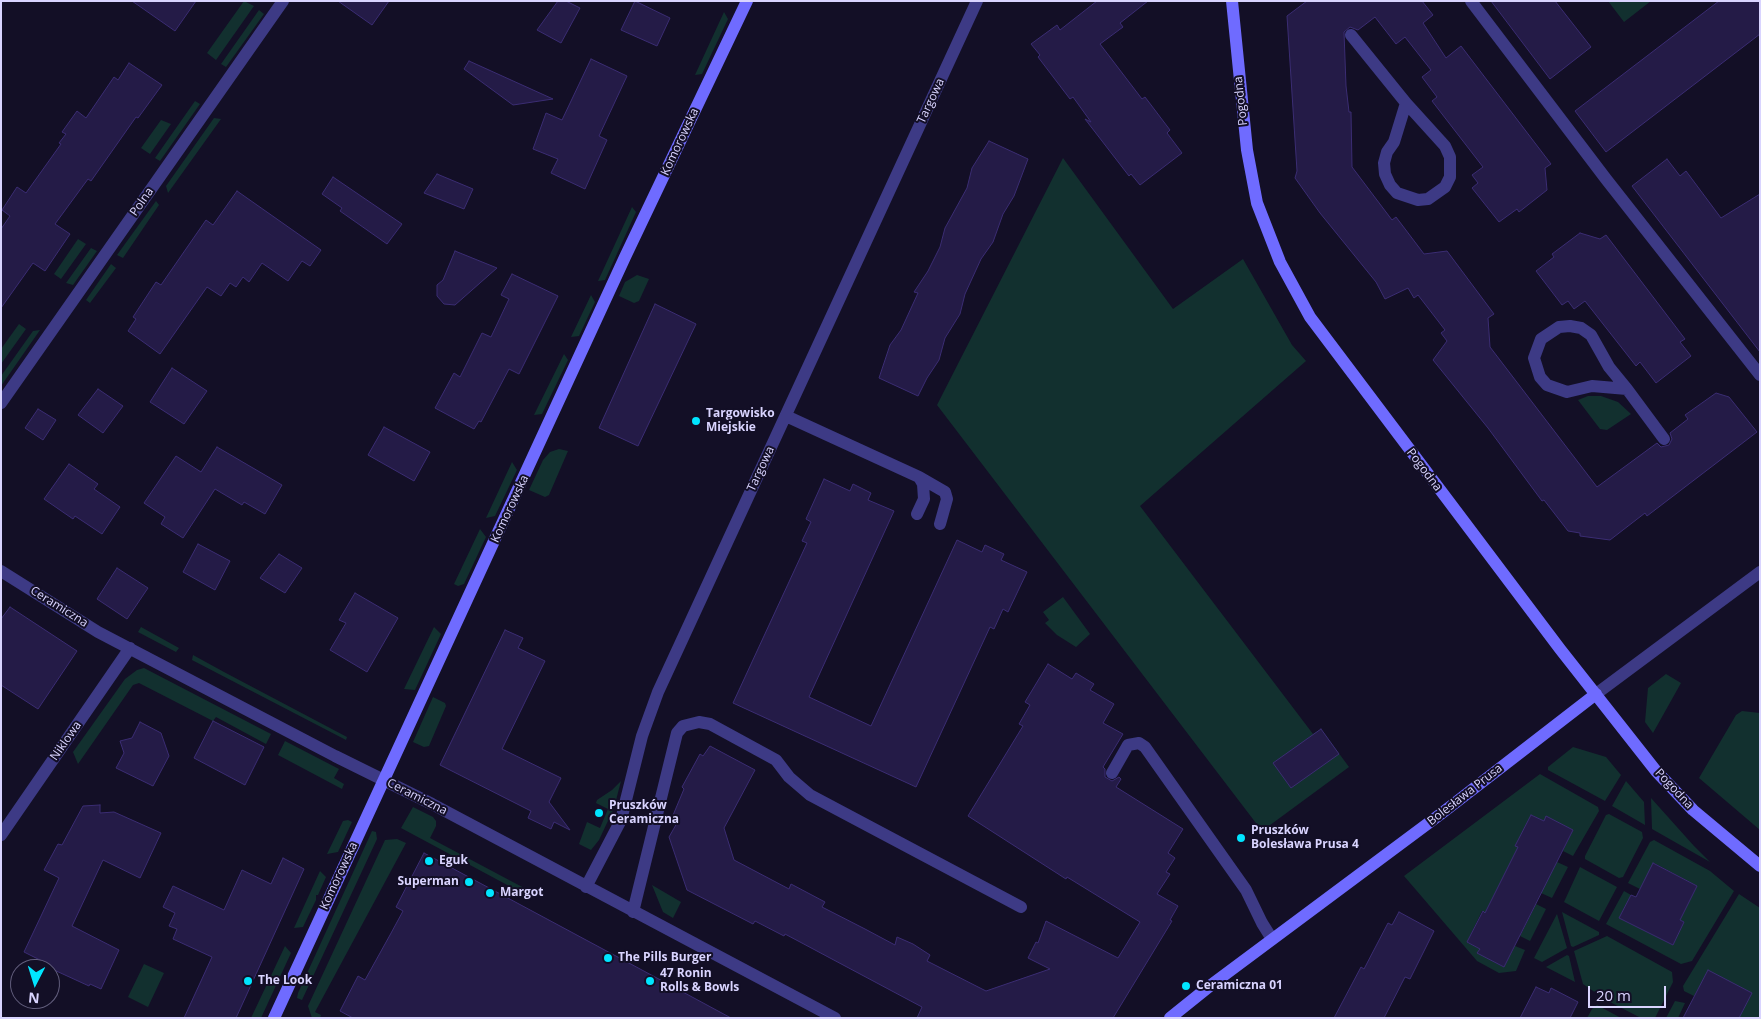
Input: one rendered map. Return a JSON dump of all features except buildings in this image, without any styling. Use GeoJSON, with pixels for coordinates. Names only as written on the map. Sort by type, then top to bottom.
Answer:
{"type":"FeatureCollection","features":[{"type":"Feature","properties":{"kind":"street","name":"Polna"},"geometry":{"type":"LineString","coordinates":[[1,403],[284,1]]}},
{"type":"Feature","properties":{"kind":"street","name":"Komorowska"},"geometry":{"type":"LineString","coordinates":[[274,1018],[630,248],[747,1]]}},
{"type":"Feature","properties":{"kind":"street","name":"Targowa"},"geometry":{"type":"LineString","coordinates":[[586,887],[621,820],[642,736],[658,692],[977,1]]}},
{"type":"Feature","properties":{"kind":"street","name":"Pogodna"},"geometry":{"type":"LineString","coordinates":[[1232,1],[1246,150],[1257,203],[1280,262],[1310,317],[1352,375],[1656,771],[1681,798],[1760,866]]}},
{"type":"Feature","properties":{"kind":"street"},"geometry":{"type":"LineString","coordinates":[[1471,1],[1606,179],[1760,375]]}},
{"type":"Feature","properties":{"kind":"street"},"geometry":{"type":"LineString","coordinates":[[1351,35],[1406,103],[1445,146],[1450,156],[1451,172],[1445,187],[1428,199],[1418,200],[1397,193],[1390,185],[1385,174],[1384,163],[1387,152],[1394,142],[1406,103]]}},
{"type":"Feature","properties":{"kind":"street"},"geometry":{"type":"LineString","coordinates":[[1627,389],[1592,386],[1567,392],[1556,390],[1540,378],[1534,358],[1536,348],[1548,332],[1559,327],[1581,328],[1591,335],[1609,367],[1627,389],[1664,439]]}},
{"type":"Feature","properties":{"kind":"street"},"geometry":{"type":"LineString","coordinates":[[786,416],[919,477],[945,492],[948,500],[940,524]]}},
{"type":"Feature","properties":{"kind":"street"},"geometry":{"type":"LineString","coordinates":[[917,514],[924,499],[919,477]]}},
{"type":"Feature","properties":{"kind":"street","name":"Ceramiczna"},"geometry":{"type":"LineString","coordinates":[[1,571],[82,623],[835,1018]]}},
{"type":"Feature","properties":{"kind":"street","name":"Bolesława Prusa"},"geometry":{"type":"LineString","coordinates":[[1170,1018],[1272,939],[1427,825],[1596,694],[1760,572]]}},
{"type":"Feature","properties":{"kind":"street","name":"Niklowa"},"geometry":{"type":"LineString","coordinates":[[1,835],[130,648]]}},
{"type":"Feature","properties":{"kind":"street"},"geometry":{"type":"LineString","coordinates":[[634,912],[677,733],[690,724],[699,722],[710,724],[776,760],[789,777],[810,795],[1021,907]]}},
{"type":"Feature","properties":{"kind":"street"},"geometry":{"type":"LineString","coordinates":[[1112,773],[1128,745],[1139,743],[1145,747],[1246,890],[1272,939]]}},
{"type":"Feature","properties":{"kind":"green space"},"geometry":{"type":"Polygon","coordinates":[[[244,1],[254,6],[216,60],[207,53],[244,1]]]}},
{"type":"Feature","properties":{"kind":"green space"},"geometry":{"type":"Polygon","coordinates":[[[1608,1],[1651,1],[1624,22],[1608,1]]]}},
{"type":"Feature","properties":{"kind":"green space"},"geometry":{"type":"Polygon","coordinates":[[[259,10],[264,14],[226,67],[221,64],[259,10]]]}},
{"type":"Feature","properties":{"kind":"green space"},"geometry":{"type":"Polygon","coordinates":[[[724,12],[728,19],[702,74],[695,75],[724,12]]]}},
{"type":"Feature","properties":{"kind":"green space"},"geometry":{"type":"Polygon","coordinates":[[[195,101],[200,104],[160,161],[155,158],[195,101]]]}},
{"type":"Feature","properties":{"kind":"green space"},"geometry":{"type":"Polygon","coordinates":[[[214,118],[221,119],[168,193],[166,186],[214,118]]]}},
{"type":"Feature","properties":{"kind":"green space"},"geometry":{"type":"Polygon","coordinates":[[[161,120],[171,124],[150,154],[141,148],[161,120]]]}},
{"type":"Feature","properties":{"kind":"green space"},"geometry":{"type":"Polygon","coordinates":[[[1063,158],[1173,309],[1243,259],[1292,345],[1306,361],[1140,506],[1313,734],[1321,729],[1349,767],[1262,831],[937,405],[1063,158]]]}},
{"type":"Feature","properties":{"kind":"green space"},"geometry":{"type":"Polygon","coordinates":[[[156,201],[159,205],[123,258],[117,255],[156,201]]]}},
{"type":"Feature","properties":{"kind":"green space"},"geometry":{"type":"Polygon","coordinates":[[[632,207],[636,212],[605,280],[598,281],[632,207]]]}},
{"type":"Feature","properties":{"kind":"green space"},"geometry":{"type":"Polygon","coordinates":[[[78,239],[86,244],[61,279],[54,274],[78,239]]]}},
{"type":"Feature","properties":{"kind":"green space"},"geometry":{"type":"Polygon","coordinates":[[[91,248],[97,251],[73,285],[66,283],[91,248]]]}},
{"type":"Feature","properties":{"kind":"green space"},"geometry":{"type":"Polygon","coordinates":[[[111,264],[116,268],[90,303],[86,300],[111,264]]]}},
{"type":"Feature","properties":{"kind":"green space"},"geometry":{"type":"Polygon","coordinates":[[[637,275],[649,279],[639,301],[634,303],[619,296],[625,282],[637,275]]]}},
{"type":"Feature","properties":{"kind":"green space"},"geometry":{"type":"Polygon","coordinates":[[[591,295],[595,302],[579,336],[571,337],[591,295]]]}},
{"type":"Feature","properties":{"kind":"green space"},"geometry":{"type":"Polygon","coordinates":[[[19,324],[26,329],[1,364],[1,349],[19,324]]]}},
{"type":"Feature","properties":{"kind":"green space"},"geometry":{"type":"Polygon","coordinates":[[[40,330],[1,386],[1,376],[33,331],[40,330]]]}},
{"type":"Feature","properties":{"kind":"green space"},"geometry":{"type":"Polygon","coordinates":[[[564,354],[568,360],[542,414],[534,415],[564,354]]]}},
{"type":"Feature","properties":{"kind":"green space"},"geometry":{"type":"Polygon","coordinates":[[[1588,396],[1601,396],[1618,402],[1631,414],[1607,430],[1600,429],[1578,400],[1588,396]]]}},
{"type":"Feature","properties":{"kind":"green space"},"geometry":{"type":"Polygon","coordinates":[[[559,449],[568,451],[549,495],[545,497],[529,490],[543,460],[550,452],[559,449]]]}},
{"type":"Feature","properties":{"kind":"green space"},"geometry":{"type":"Polygon","coordinates":[[[512,462],[517,470],[495,516],[486,518],[512,462]]]}},
{"type":"Feature","properties":{"kind":"green space"},"geometry":{"type":"Polygon","coordinates":[[[480,529],[486,537],[464,584],[458,586],[454,584],[480,529]]]}},
{"type":"Feature","properties":{"kind":"green space"},"geometry":{"type":"Polygon","coordinates":[[[1063,597],[1090,634],[1076,647],[1057,635],[1045,623],[1049,620],[1043,612],[1063,597]]]}},
{"type":"Feature","properties":{"kind":"green space"},"geometry":{"type":"Polygon","coordinates":[[[141,627],[179,648],[176,652],[138,632],[141,627]]]}},
{"type":"Feature","properties":{"kind":"green space"},"geometry":{"type":"Polygon","coordinates":[[[434,627],[441,634],[415,690],[404,689],[434,627]]]}},
{"type":"Feature","properties":{"kind":"green space"},"geometry":{"type":"Polygon","coordinates":[[[193,655],[347,737],[346,740],[192,660],[193,655]]]}},
{"type":"Feature","properties":{"kind":"green space"},"geometry":{"type":"Polygon","coordinates":[[[144,668],[271,734],[266,744],[216,717],[213,721],[139,683],[133,685],[78,764],[73,752],[125,679],[137,670],[144,668]]]}},
{"type":"Feature","properties":{"kind":"green space"},"geometry":{"type":"Polygon","coordinates":[[[1666,674],[1681,683],[1653,733],[1645,722],[1648,688],[1666,674]]]}},
{"type":"Feature","properties":{"kind":"green space"},"geometry":{"type":"Polygon","coordinates":[[[433,697],[445,703],[446,706],[429,746],[424,747],[413,742],[433,697]]]}},
{"type":"Feature","properties":{"kind":"green space"},"geometry":{"type":"Polygon","coordinates":[[[1742,711],[1760,713],[1760,830],[1699,778],[1736,715],[1742,711]]]}},
{"type":"Feature","properties":{"kind":"green space"},"geometry":{"type":"Polygon","coordinates":[[[285,741],[339,769],[334,778],[344,784],[342,789],[278,755],[285,741]]]}},
{"type":"Feature","properties":{"kind":"green space"},"geometry":{"type":"Polygon","coordinates":[[[1573,747],[1606,757],[1621,775],[1605,801],[1548,770],[1548,767],[1573,747]]]}},
{"type":"Feature","properties":{"kind":"green space"},"geometry":{"type":"Polygon","coordinates":[[[1540,774],[1598,807],[1599,811],[1573,856],[1563,851],[1573,830],[1547,817],[1544,821],[1531,815],[1515,846],[1518,847],[1485,913],[1482,911],[1467,942],[1480,949],[1478,953],[1504,967],[1515,946],[1525,950],[1516,971],[1499,973],[1477,961],[1404,876],[1540,774]]]}},
{"type":"Feature","properties":{"kind":"green space"},"geometry":{"type":"Polygon","coordinates":[[[621,781],[614,808],[599,840],[591,850],[579,844],[587,822],[600,828],[608,809],[596,803],[597,800],[621,781]]]}},
{"type":"Feature","properties":{"kind":"green space"},"geometry":{"type":"Polygon","coordinates":[[[1626,781],[1644,802],[1645,825],[1612,806],[1626,781]]]}},
{"type":"Feature","properties":{"kind":"green space"},"geometry":{"type":"Polygon","coordinates":[[[1651,798],[1694,846],[1710,862],[1652,829],[1651,798]]]}},
{"type":"Feature","properties":{"kind":"green space"},"geometry":{"type":"Polygon","coordinates":[[[413,807],[433,817],[436,821],[436,826],[430,838],[526,889],[524,894],[401,828],[413,807]]]}},
{"type":"Feature","properties":{"kind":"green space"},"geometry":{"type":"Polygon","coordinates":[[[1609,814],[1642,832],[1643,838],[1623,877],[1619,878],[1585,859],[1606,815],[1609,814]]]}},
{"type":"Feature","properties":{"kind":"green space"},"geometry":{"type":"Polygon","coordinates":[[[348,820],[352,822],[338,852],[327,854],[343,821],[348,820]]]}},
{"type":"Feature","properties":{"kind":"green space"},"geometry":{"type":"Polygon","coordinates":[[[372,831],[376,832],[377,839],[302,1000],[297,998],[298,993],[372,831]]]}},
{"type":"Feature","properties":{"kind":"green space"},"geometry":{"type":"Polygon","coordinates":[[[397,839],[406,843],[315,1012],[321,1015],[320,1018],[312,1018],[308,1006],[385,840],[397,839]]]}},
{"type":"Feature","properties":{"kind":"green space"},"geometry":{"type":"Polygon","coordinates":[[[1654,840],[1710,871],[1734,891],[1692,961],[1681,964],[1606,924],[1624,891],[1631,895],[1619,918],[1673,945],[1684,922],[1680,920],[1697,886],[1654,863],[1640,889],[1628,883],[1650,842],[1654,840]]]}},
{"type":"Feature","properties":{"kind":"green space"},"geometry":{"type":"Polygon","coordinates":[[[1557,862],[1568,867],[1552,898],[1541,893],[1557,862]]]}},
{"type":"Feature","properties":{"kind":"green space"},"geometry":{"type":"Polygon","coordinates":[[[1580,867],[1617,887],[1599,921],[1564,902],[1580,867]]]}},
{"type":"Feature","properties":{"kind":"green space"},"geometry":{"type":"Polygon","coordinates":[[[320,871],[326,877],[318,895],[316,895],[316,900],[303,927],[294,928],[320,871]]]}},
{"type":"Feature","properties":{"kind":"green space"},"geometry":{"type":"Polygon","coordinates":[[[652,885],[681,902],[673,918],[663,912],[652,885]]]}},
{"type":"Feature","properties":{"kind":"green space"},"geometry":{"type":"Polygon","coordinates":[[[1739,894],[1760,908],[1760,1018],[1739,1018],[1752,993],[1708,971],[1694,996],[1684,991],[1683,986],[1739,894]]]}},
{"type":"Feature","properties":{"kind":"green space"},"geometry":{"type":"Polygon","coordinates":[[[1536,904],[1546,909],[1530,941],[1520,936],[1536,904]]]}},
{"type":"Feature","properties":{"kind":"green space"},"geometry":{"type":"Polygon","coordinates":[[[1562,912],[1599,932],[1599,935],[1573,947],[1571,946],[1562,912]]]}},
{"type":"Feature","properties":{"kind":"green space"},"geometry":{"type":"Polygon","coordinates":[[[1557,914],[1567,948],[1542,962],[1534,958],[1557,914]]]}},
{"type":"Feature","properties":{"kind":"green space"},"geometry":{"type":"Polygon","coordinates":[[[1607,936],[1672,972],[1673,982],[1655,1018],[1641,1018],[1606,1000],[1583,984],[1574,951],[1607,936]]]}},
{"type":"Feature","properties":{"kind":"green space"},"geometry":{"type":"Polygon","coordinates":[[[285,946],[291,953],[261,1018],[251,1018],[285,946]]]}},
{"type":"Feature","properties":{"kind":"green space"},"geometry":{"type":"Polygon","coordinates":[[[1567,955],[1569,956],[1575,982],[1546,967],[1567,955]]]}},
{"type":"Feature","properties":{"kind":"green space"},"geometry":{"type":"Polygon","coordinates":[[[144,964],[164,973],[148,1007],[128,997],[144,964]]]}},
{"type":"Feature","properties":{"kind":"green space"},"geometry":{"type":"Polygon","coordinates":[[[1675,1001],[1685,1003],[1678,1018],[1666,1018],[1675,1001]]]}},
{"type":"Feature","properties":{"kind":"green space"},"geometry":{"type":"Polygon","coordinates":[[[1597,1005],[1621,1018],[1587,1018],[1592,1009],[1597,1005]]]}},
{"type":"Feature","properties":{"kind":"place","name":"Targowisko Miejskie"},"geometry":{"type":"Point","coordinates":[696,421]}},
{"type":"Feature","properties":{"kind":"place","name":"Pruszków Ceramiczna"},"geometry":{"type":"Point","coordinates":[599,813]}},
{"type":"Feature","properties":{"kind":"place","name":"Pruszków Bolesława Prusa 4"},"geometry":{"type":"Point","coordinates":[1241,838]}},
{"type":"Feature","properties":{"kind":"place","name":"Eguk"},"geometry":{"type":"Point","coordinates":[429,861]}},
{"type":"Feature","properties":{"kind":"place","name":"Superman"},"geometry":{"type":"Point","coordinates":[469,882]}},
{"type":"Feature","properties":{"kind":"place","name":"Margot"},"geometry":{"type":"Point","coordinates":[490,893]}},
{"type":"Feature","properties":{"kind":"place","name":"The Pills Burger"},"geometry":{"type":"Point","coordinates":[608,958]}},
{"type":"Feature","properties":{"kind":"place","name":"The Look"},"geometry":{"type":"Point","coordinates":[248,981]}},
{"type":"Feature","properties":{"kind":"place","name":"47 Ronin Rolls & Bowls"},"geometry":{"type":"Point","coordinates":[650,981]}},
{"type":"Feature","properties":{"kind":"place","name":"Ceramiczna 01"},"geometry":{"type":"Point","coordinates":[1186,986]}}]}
